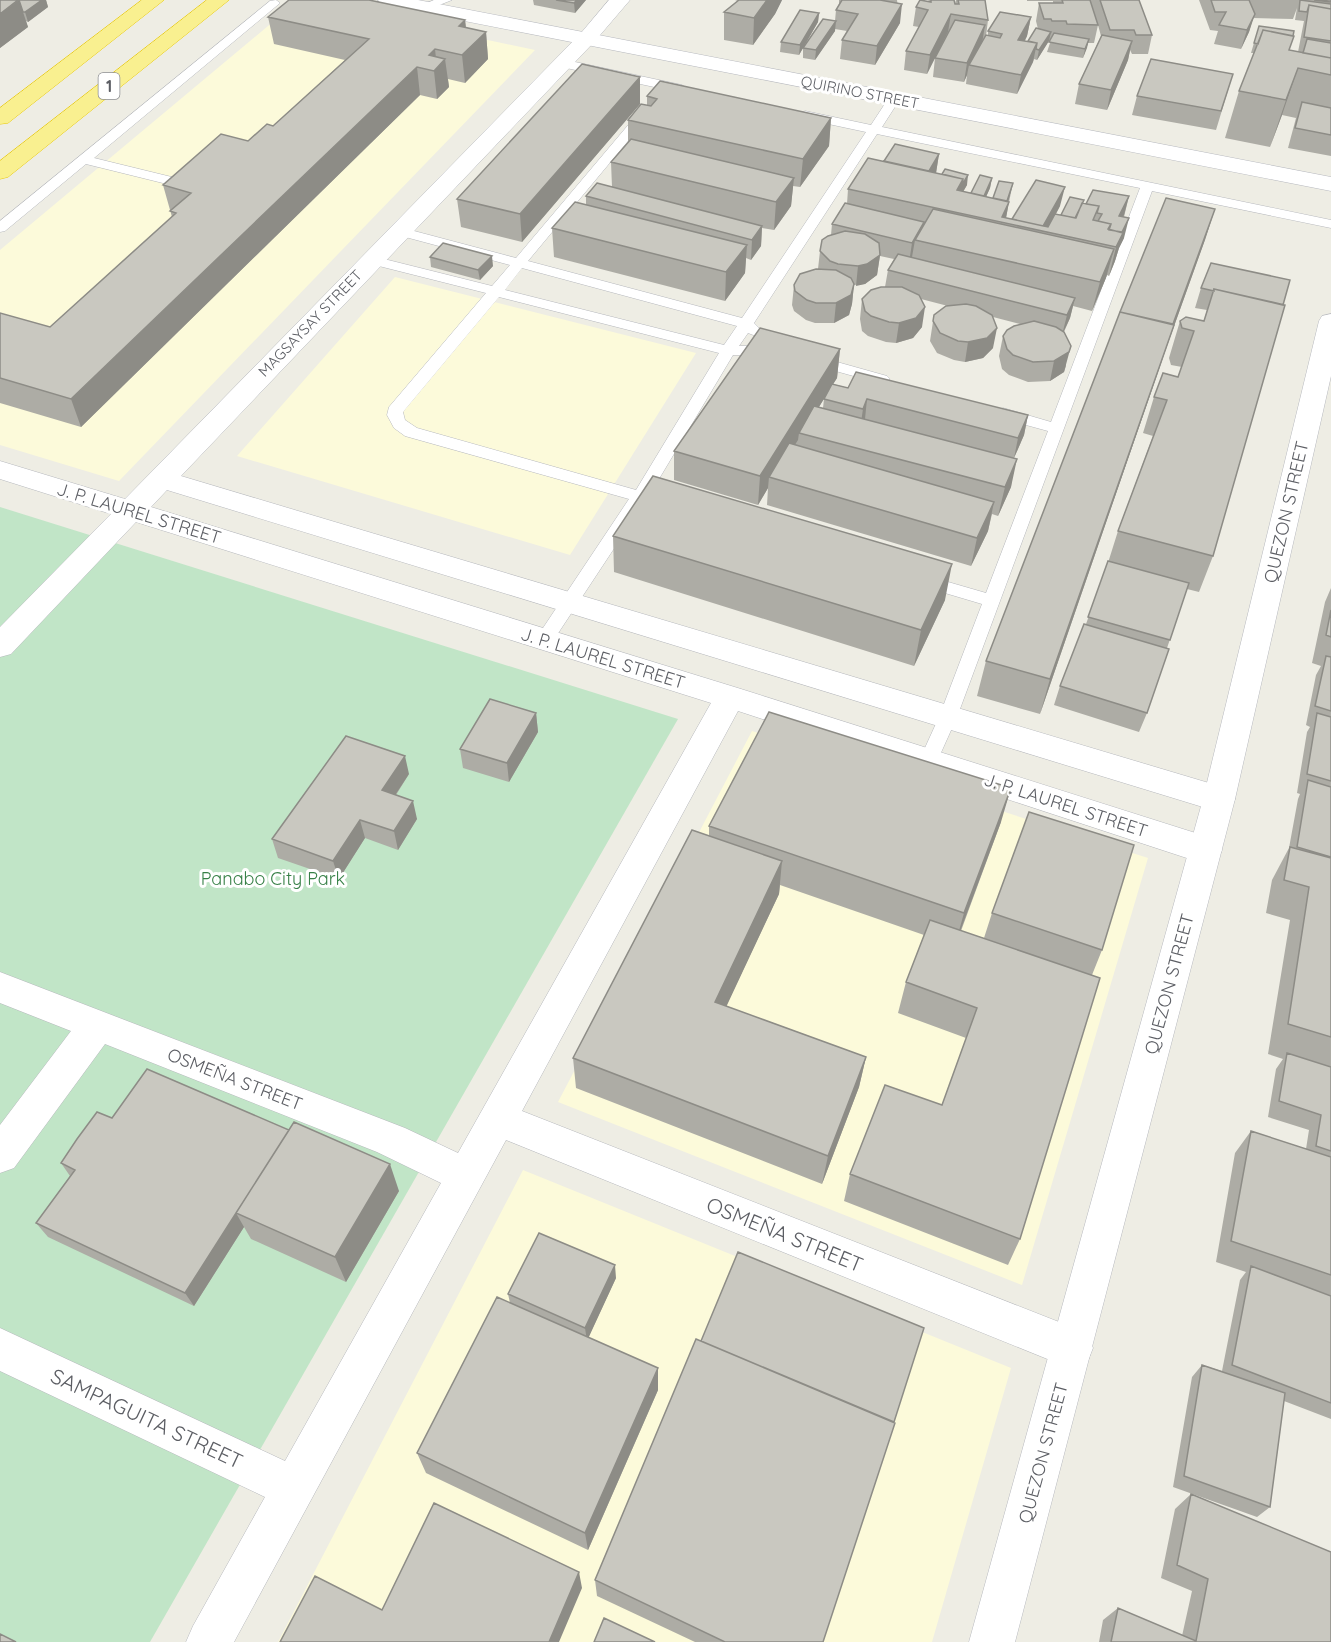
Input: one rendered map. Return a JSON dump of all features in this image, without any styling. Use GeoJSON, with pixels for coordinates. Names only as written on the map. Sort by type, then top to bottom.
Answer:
{"type":"FeatureCollection","features":[{"type":"Feature","properties":{"kind":"highway","name":"1"},"geometry":{"type":"LineString","coordinates":[[0,118],[154,0]]}},
{"type":"Feature","properties":{"kind":"highway","name":"1"},"geometry":{"type":"LineString","coordinates":[[0,172],[219,0]]}},
{"type":"Feature","properties":{"kind":"street","name":"QUIRINO STREET"},"geometry":{"type":"LineString","coordinates":[[388,0],[1331,184]]}},
{"type":"Feature","properties":{"kind":"street","name":"MAGSAYSAY STREET"},"geometry":{"type":"LineString","coordinates":[[0,646],[561,63],[588,38],[620,0]]}},
{"type":"Feature","properties":{"kind":"street","name":"QUEZON STREET"},"geometry":{"type":"LineString","coordinates":[[992,1642],[1219,799],[1331,321]]}},
{"type":"Feature","properties":{"kind":"street","name":"J. P. LAUREL STREET"},"geometry":{"type":"LineString","coordinates":[[0,470],[730,697],[1205,850]]}},
{"type":"Feature","properties":{"kind":"street"},"geometry":{"type":"LineString","coordinates":[[160,479],[1219,799]]}},
{"type":"Feature","properties":{"kind":"street"},"geometry":{"type":"LineString","coordinates":[[210,1642],[730,697]]}},
{"type":"Feature","properties":{"kind":"street","name":"OSMEÑA STREET"},"geometry":{"type":"LineString","coordinates":[[0,987],[391,1140],[467,1176]]}},
{"type":"Feature","properties":{"kind":"street"},"geometry":{"type":"LineString","coordinates":[[0,1155],[97,1026]]}},
{"type":"Feature","properties":{"kind":"street","name":"OSMEÑA STREET"},"geometry":{"type":"LineString","coordinates":[[498,1119],[1072,1348]]}},
{"type":"Feature","properties":{"kind":"street","name":"SAMPAGUITA STREET"},"geometry":{"type":"LineString","coordinates":[[0,1349],[294,1488]]}},
{"type":"Feature","properties":{"kind":"lane"},"geometry":{"type":"LineString","coordinates":[[424,7],[446,0]]}},
{"type":"Feature","properties":{"kind":"lane"},"geometry":{"type":"LineString","coordinates":[[0,228],[274,3]]}},
{"type":"Feature","properties":{"kind":"lane"},"geometry":{"type":"LineString","coordinates":[[561,63],[659,95],[701,93]]}},
{"type":"Feature","properties":{"kind":"lane"},"geometry":{"type":"LineString","coordinates":[[659,95],[497,292],[395,411],[395,419],[400,426],[411,432],[686,510]]}},
{"type":"Feature","properties":{"kind":"lane"},"geometry":{"type":"LineString","coordinates":[[545,639],[640,496],[746,324],[894,99]]}},
{"type":"Feature","properties":{"kind":"lane"},"geometry":{"type":"LineString","coordinates":[[793,112],[1331,224]]}},
{"type":"Feature","properties":{"kind":"lane"},"geometry":{"type":"LineString","coordinates":[[84,159],[179,183]]}},
{"type":"Feature","properties":{"kind":"lane"},"geometry":{"type":"LineString","coordinates":[[928,761],[948,717],[1058,429],[1148,185]]}},
{"type":"Feature","properties":{"kind":"lane"},"geometry":{"type":"LineString","coordinates":[[399,231],[746,324],[787,353]]}},
{"type":"Feature","properties":{"kind":"lane"},"geometry":{"type":"LineString","coordinates":[[372,260],[729,351],[787,353],[902,385]]}},
{"type":"Feature","properties":{"kind":"lane"},"geometry":{"type":"LineString","coordinates":[[992,410],[1058,429]]}},
{"type":"Feature","properties":{"kind":"lane"},"geometry":{"type":"LineString","coordinates":[[912,578],[991,601]]}},
{"type":"Feature","properties":{"kind":"shaded area"},"geometry":{"type":"Polygon","coordinates":[[[299,0],[535,50],[119,481],[0,445],[0,250],[299,0]]]}},
{"type":"Feature","properties":{"kind":"shaded area"},"geometry":{"type":"Polygon","coordinates":[[[395,277],[696,353],[570,555],[237,456],[395,277]]]}},
{"type":"Feature","properties":{"kind":"shaded area"},"geometry":{"type":"Polygon","coordinates":[[[752,731],[1148,858],[1022,1285],[558,1102],[752,731]]]}},
{"type":"Feature","properties":{"kind":"shaded area"},"geometry":{"type":"Polygon","coordinates":[[[523,1170],[1011,1368],[932,1642],[278,1642],[523,1170]]]}},
{"type":"Feature","properties":{"kind":"green space","name":"Panabo City Park"},"geometry":{"type":"Polygon","coordinates":[[[0,507],[678,719],[150,1642],[0,1642],[0,507]]]}},
{"type":"Feature","properties":{"kind":"building"},"geometry":{"type":"Polygon","coordinates":[[[0,0],[18,0],[0,14],[0,0]]]}},
{"type":"Feature","properties":{"kind":"building"},"geometry":{"type":"Polygon","coordinates":[[[19,0],[42,0],[23,12],[19,0]]]}},
{"type":"Feature","properties":{"kind":"building"},"geometry":{"type":"Polygon","coordinates":[[[289,0],[369,0],[465,20],[459,26],[486,32],[462,55],[435,49],[429,55],[445,59],[434,71],[417,67],[71,399],[0,378],[0,313],[50,327],[176,213],[170,211],[191,193],[163,185],[221,134],[248,141],[267,124],[273,126],[369,39],[268,17],[289,0]]]}},
{"type":"Feature","properties":{"kind":"building"},"geometry":{"type":"Polygon","coordinates":[[[556,0],[577,0],[574,3],[556,0]]]}},
{"type":"Feature","properties":{"kind":"building"},"geometry":{"type":"Polygon","coordinates":[[[739,0],[767,0],[754,18],[724,12],[739,0]]]}},
{"type":"Feature","properties":{"kind":"building"},"geometry":{"type":"Polygon","coordinates":[[[842,0],[880,0],[902,4],[877,46],[842,40],[858,14],[836,10],[842,0]]]}},
{"type":"Feature","properties":{"kind":"building"},"geometry":{"type":"Polygon","coordinates":[[[920,0],[931,2],[931,0],[954,0],[955,4],[959,4],[958,0],[985,0],[988,20],[951,14],[930,55],[906,51],[928,10],[916,7],[920,0]]]}},
{"type":"Feature","properties":{"kind":"building"},"geometry":{"type":"Polygon","coordinates":[[[1062,0],[1090,0],[1098,25],[1067,24],[1066,21],[1044,19],[1039,3],[1063,3],[1062,0]]]}},
{"type":"Feature","properties":{"kind":"building"},"geometry":{"type":"Polygon","coordinates":[[[1100,0],[1139,0],[1152,35],[1136,35],[1134,30],[1110,30],[1100,0]]]}},
{"type":"Feature","properties":{"kind":"building"},"geometry":{"type":"Polygon","coordinates":[[[1211,0],[1249,0],[1255,14],[1247,30],[1219,25],[1226,12],[1215,12],[1211,0]]]}},
{"type":"Feature","properties":{"kind":"building"},"geometry":{"type":"Polygon","coordinates":[[[1300,0],[1331,4],[1331,9],[1309,5],[1307,12],[1299,11],[1300,0]]]}},
{"type":"Feature","properties":{"kind":"building"},"geometry":{"type":"Polygon","coordinates":[[[1309,5],[1331,9],[1331,41],[1304,37],[1309,5]]]}},
{"type":"Feature","properties":{"kind":"building"},"geometry":{"type":"Polygon","coordinates":[[[800,10],[819,13],[800,45],[781,42],[800,10]]]}},
{"type":"Feature","properties":{"kind":"building"},"geometry":{"type":"Polygon","coordinates":[[[1000,12],[1031,17],[1018,40],[1037,43],[1021,75],[969,65],[986,35],[1000,38],[1002,34],[988,31],[1000,12]]]}},
{"type":"Feature","properties":{"kind":"building"},"geometry":{"type":"Polygon","coordinates":[[[823,19],[836,21],[816,50],[803,48],[823,19]]]}},
{"type":"Feature","properties":{"kind":"building"},"geometry":{"type":"Polygon","coordinates":[[[955,20],[985,25],[967,63],[935,58],[955,20]]]}},
{"type":"Feature","properties":{"kind":"building"},"geometry":{"type":"Polygon","coordinates":[[[1259,26],[1294,31],[1293,36],[1263,30],[1258,44],[1254,43],[1259,26]]]}},
{"type":"Feature","properties":{"kind":"building"},"geometry":{"type":"Polygon","coordinates":[[[1036,28],[1051,32],[1039,50],[1036,49],[1037,43],[1028,41],[1036,28]]]}},
{"type":"Feature","properties":{"kind":"building"},"geometry":{"type":"Polygon","coordinates":[[[1263,30],[1294,36],[1289,50],[1331,58],[1331,75],[1298,68],[1286,100],[1239,91],[1263,30]]]}},
{"type":"Feature","properties":{"kind":"building"},"geometry":{"type":"Polygon","coordinates":[[[1054,33],[1089,39],[1085,49],[1049,42],[1054,33]]]}},
{"type":"Feature","properties":{"kind":"building"},"geometry":{"type":"Polygon","coordinates":[[[1102,35],[1132,41],[1111,90],[1079,84],[1102,35]]]}},
{"type":"Feature","properties":{"kind":"building"},"geometry":{"type":"Polygon","coordinates":[[[1307,39],[1331,43],[1331,58],[1303,53],[1307,39]]]}},
{"type":"Feature","properties":{"kind":"building"},"geometry":{"type":"Polygon","coordinates":[[[1151,59],[1233,74],[1221,111],[1137,96],[1151,59]]]}},
{"type":"Feature","properties":{"kind":"building"},"geometry":{"type":"Polygon","coordinates":[[[582,64],[640,77],[520,214],[457,199],[582,64]]]}},
{"type":"Feature","properties":{"kind":"building"},"geometry":{"type":"Polygon","coordinates":[[[660,81],[831,118],[803,159],[628,120],[641,104],[651,106],[657,99],[647,96],[660,81]]]}},
{"type":"Feature","properties":{"kind":"building"},"geometry":{"type":"Polygon","coordinates":[[[1302,102],[1331,108],[1331,135],[1295,128],[1302,102]]]}},
{"type":"Feature","properties":{"kind":"building"},"geometry":{"type":"Polygon","coordinates":[[[631,139],[794,178],[776,202],[611,162],[631,139]]]}},
{"type":"Feature","properties":{"kind":"building"},"geometry":{"type":"Polygon","coordinates":[[[895,144],[939,154],[929,171],[884,161],[895,144]]]}},
{"type":"Feature","properties":{"kind":"building"},"geometry":{"type":"Polygon","coordinates":[[[868,158],[963,179],[957,190],[1009,202],[1002,217],[1048,227],[1055,214],[1076,218],[1082,203],[1099,206],[1093,220],[1111,224],[1108,229],[1123,233],[1116,247],[848,189],[868,158]]]}},
{"type":"Feature","properties":{"kind":"building"},"geometry":{"type":"Polygon","coordinates":[[[945,169],[968,175],[962,185],[963,179],[942,174],[945,169]]]}},
{"type":"Feature","properties":{"kind":"building"},"geometry":{"type":"Polygon","coordinates":[[[980,175],[992,178],[984,196],[971,193],[980,175]]]}},
{"type":"Feature","properties":{"kind":"building"},"geometry":{"type":"Polygon","coordinates":[[[1036,180],[1065,187],[1043,226],[1012,219],[1036,180]]]}},
{"type":"Feature","properties":{"kind":"building"},"geometry":{"type":"Polygon","coordinates":[[[999,181],[1013,183],[1007,201],[993,198],[999,181]]]}},
{"type":"Feature","properties":{"kind":"building"},"geometry":{"type":"Polygon","coordinates":[[[597,183],[762,226],[752,240],[586,196],[597,183]]]}},
{"type":"Feature","properties":{"kind":"building"},"geometry":{"type":"Polygon","coordinates":[[[1093,190],[1129,196],[1119,216],[1129,218],[1122,232],[1109,230],[1111,224],[1098,221],[1102,214],[1097,213],[1099,206],[1086,204],[1093,190]]]}},
{"type":"Feature","properties":{"kind":"building"},"geometry":{"type":"Polygon","coordinates":[[[1070,197],[1084,200],[1075,218],[1061,215],[1070,197]]]}},
{"type":"Feature","properties":{"kind":"building"},"geometry":{"type":"Polygon","coordinates":[[[1166,198],[1215,209],[1173,324],[1120,312],[1166,198]]]}},
{"type":"Feature","properties":{"kind":"building"},"geometry":{"type":"Polygon","coordinates":[[[575,202],[747,245],[726,272],[552,228],[575,202]]]}},
{"type":"Feature","properties":{"kind":"building"},"geometry":{"type":"Polygon","coordinates":[[[845,203],[924,222],[912,243],[832,224],[845,203]]]}},
{"type":"Feature","properties":{"kind":"building"},"geometry":{"type":"Polygon","coordinates":[[[933,209],[1114,249],[1100,282],[915,240],[933,209]]]}},
{"type":"Feature","properties":{"kind":"building"},"geometry":{"type":"Polygon","coordinates":[[[845,231],[865,234],[879,243],[880,255],[867,264],[858,266],[830,261],[820,251],[822,240],[845,231]]]}},
{"type":"Feature","properties":{"kind":"building"},"geometry":{"type":"Polygon","coordinates":[[[443,243],[492,256],[478,270],[430,257],[443,243]]]}},
{"type":"Feature","properties":{"kind":"building"},"geometry":{"type":"Polygon","coordinates":[[[898,254],[1075,298],[1067,315],[888,270],[898,254]]]}},
{"type":"Feature","properties":{"kind":"building"},"geometry":{"type":"Polygon","coordinates":[[[1211,263],[1290,280],[1283,305],[1201,288],[1211,263]]]}},
{"type":"Feature","properties":{"kind":"building"},"geometry":{"type":"Polygon","coordinates":[[[816,269],[836,270],[851,278],[854,284],[851,295],[836,303],[816,303],[807,300],[795,291],[794,285],[800,274],[816,269]]]}},
{"type":"Feature","properties":{"kind":"building"},"geometry":{"type":"Polygon","coordinates":[[[881,287],[902,287],[919,295],[925,307],[916,318],[899,323],[871,316],[865,311],[862,299],[871,290],[881,287]]]}},
{"type":"Feature","properties":{"kind":"building"},"geometry":{"type":"Polygon","coordinates":[[[1214,289],[1285,305],[1213,556],[1118,531],[1167,400],[1154,397],[1163,373],[1178,377],[1194,331],[1182,328],[1180,321],[1186,317],[1204,321],[1214,289]]]}},
{"type":"Feature","properties":{"kind":"building"},"geometry":{"type":"Polygon","coordinates":[[[966,304],[976,306],[992,315],[997,328],[987,338],[968,342],[958,341],[940,333],[933,321],[934,315],[946,306],[966,304]]]}},
{"type":"Feature","properties":{"kind":"building"},"geometry":{"type":"Polygon","coordinates":[[[1120,312],[1174,325],[1050,679],[986,661],[1120,312]]]}},
{"type":"Feature","properties":{"kind":"building"},"geometry":{"type":"Polygon","coordinates":[[[1034,321],[1056,327],[1064,332],[1071,346],[1069,352],[1054,361],[1033,362],[1013,355],[1007,349],[1003,336],[1014,326],[1034,321]]]}},
{"type":"Feature","properties":{"kind":"building"},"geometry":{"type":"Polygon","coordinates":[[[760,328],[840,349],[760,476],[674,451],[760,328]]]}},
{"type":"Feature","properties":{"kind":"building"},"geometry":{"type":"Polygon","coordinates":[[[856,372],[1028,415],[1018,438],[867,399],[863,409],[824,399],[832,384],[848,388],[856,372]]]}},
{"type":"Feature","properties":{"kind":"building"},"geometry":{"type":"Polygon","coordinates":[[[814,406],[1017,459],[1005,487],[799,433],[814,406]]]}},
{"type":"Feature","properties":{"kind":"building"},"geometry":{"type":"Polygon","coordinates":[[[789,443],[994,502],[977,538],[769,477],[789,443]]]}},
{"type":"Feature","properties":{"kind":"building"},"geometry":{"type":"Polygon","coordinates":[[[653,476],[952,564],[921,630],[613,536],[653,476]]]}},
{"type":"Feature","properties":{"kind":"building"},"geometry":{"type":"Polygon","coordinates":[[[1108,561],[1189,583],[1170,640],[1088,617],[1108,561]]]}},
{"type":"Feature","properties":{"kind":"building"},"geometry":{"type":"Polygon","coordinates":[[[1331,610],[1331,637],[1326,635],[1331,610]]]}},
{"type":"Feature","properties":{"kind":"building"},"geometry":{"type":"Polygon","coordinates":[[[1084,624],[1169,649],[1147,713],[1060,686],[1084,624]]]}},
{"type":"Feature","properties":{"kind":"building"},"geometry":{"type":"Polygon","coordinates":[[[1326,656],[1331,657],[1331,711],[1315,706],[1326,656]]]}},
{"type":"Feature","properties":{"kind":"building"},"geometry":{"type":"Polygon","coordinates":[[[490,699],[536,713],[507,763],[460,749],[490,699]]]}},
{"type":"Feature","properties":{"kind":"building"},"geometry":{"type":"Polygon","coordinates":[[[769,712],[1011,788],[964,913],[709,826],[769,712]]]}},
{"type":"Feature","properties":{"kind":"building"},"geometry":{"type":"Polygon","coordinates":[[[1317,713],[1331,717],[1331,781],[1307,774],[1317,713]]]}},
{"type":"Feature","properties":{"kind":"building"},"geometry":{"type":"Polygon","coordinates":[[[346,736],[405,756],[382,790],[413,801],[394,831],[360,820],[333,861],[272,839],[346,736]]]}},
{"type":"Feature","properties":{"kind":"building"},"geometry":{"type":"Polygon","coordinates":[[[1308,780],[1331,787],[1331,857],[1297,847],[1308,780]]]}},
{"type":"Feature","properties":{"kind":"building"},"geometry":{"type":"Polygon","coordinates":[[[1029,812],[1134,845],[1102,950],[992,913],[1029,812]]]}},
{"type":"Feature","properties":{"kind":"building"},"geometry":{"type":"Polygon","coordinates":[[[692,830],[782,861],[715,1002],[866,1057],[828,1156],[573,1058],[692,830]]]}},
{"type":"Feature","properties":{"kind":"building"},"geometry":{"type":"Polygon","coordinates":[[[1290,847],[1331,858],[1331,1037],[1288,1024],[1309,887],[1284,880],[1290,847]]]}},
{"type":"Feature","properties":{"kind":"building"},"geometry":{"type":"Polygon","coordinates":[[[930,920],[1100,978],[1020,1239],[850,1174],[885,1085],[942,1105],[977,1008],[906,982],[930,920]]]}},
{"type":"Feature","properties":{"kind":"building"},"geometry":{"type":"Polygon","coordinates":[[[1287,1053],[1331,1067],[1331,1151],[1316,1146],[1321,1115],[1279,1101],[1287,1053]]]}},
{"type":"Feature","properties":{"kind":"building"},"geometry":{"type":"Polygon","coordinates":[[[147,1069],[289,1130],[185,1293],[36,1223],[75,1170],[61,1163],[77,1139],[97,1112],[112,1118],[147,1069]]]}},
{"type":"Feature","properties":{"kind":"building"},"geometry":{"type":"Polygon","coordinates":[[[294,1122],[390,1164],[335,1257],[236,1213],[294,1122]]]}},
{"type":"Feature","properties":{"kind":"building"},"geometry":{"type":"Polygon","coordinates":[[[1251,1131],[1331,1157],[1331,1275],[1231,1241],[1251,1131]]]}},
{"type":"Feature","properties":{"kind":"building"},"geometry":{"type":"Polygon","coordinates":[[[539,1233],[615,1265],[585,1328],[508,1294],[539,1233]]]}},
{"type":"Feature","properties":{"kind":"building"},"geometry":{"type":"Polygon","coordinates":[[[738,1252],[924,1328],[894,1422],[701,1341],[738,1252]]]}},
{"type":"Feature","properties":{"kind":"building"},"geometry":{"type":"Polygon","coordinates":[[[1251,1266],[1331,1296],[1331,1403],[1232,1365],[1251,1266]]]}},
{"type":"Feature","properties":{"kind":"building"},"geometry":{"type":"Polygon","coordinates":[[[497,1297],[658,1368],[585,1533],[417,1453],[497,1297]]]}},
{"type":"Feature","properties":{"kind":"building"},"geometry":{"type":"Polygon","coordinates":[[[696,1339],[895,1423],[823,1642],[725,1642],[595,1580],[696,1339]]]}},
{"type":"Feature","properties":{"kind":"building"},"geometry":{"type":"Polygon","coordinates":[[[1202,1365],[1285,1393],[1270,1507],[1184,1476],[1202,1365]]]}},
{"type":"Feature","properties":{"kind":"building"},"geometry":{"type":"Polygon","coordinates":[[[1191,1494],[1331,1552],[1331,1642],[1111,1642],[1118,1608],[1196,1641],[1208,1579],[1177,1565],[1191,1494]]]}},
{"type":"Feature","properties":{"kind":"building"},"geometry":{"type":"Polygon","coordinates":[[[434,1503],[579,1572],[549,1642],[280,1642],[315,1576],[382,1610],[434,1503]]]}},
{"type":"Feature","properties":{"kind":"building"},"geometry":{"type":"Polygon","coordinates":[[[604,1618],[655,1642],[594,1642],[604,1618]]]}},
{"type":"Feature","properties":{"kind":"building"},"geometry":{"type":"Polygon","coordinates":[[[0,1634],[16,1642],[0,1642],[0,1634]]]}}]}
